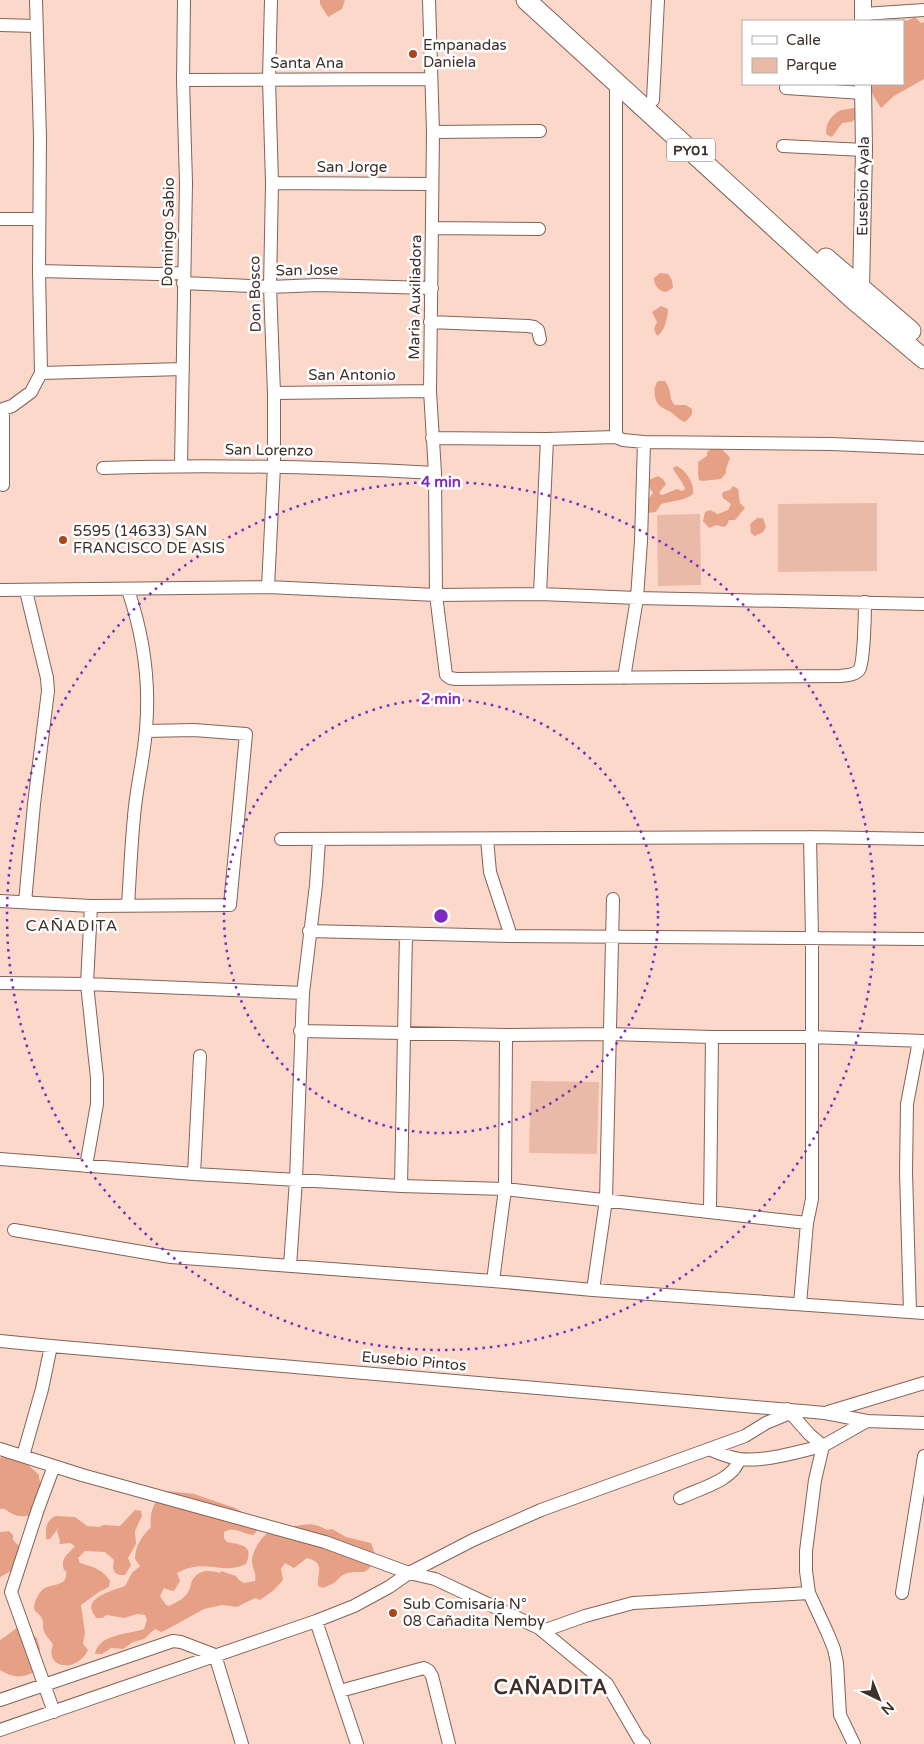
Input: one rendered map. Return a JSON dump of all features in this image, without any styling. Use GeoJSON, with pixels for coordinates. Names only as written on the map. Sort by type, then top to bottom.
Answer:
{"type":"FeatureCollection","features":[{"type":"Feature","properties":{"kind":"highway","name":"PY01"},"geometry":{"type":"LineString","coordinates":[[526,0],[616,82],[858,295],[924,342]]}},
{"type":"Feature","properties":{"kind":"highway","name":"PY01"},"geometry":{"type":"LineString","coordinates":[[545,0],[653,100],[924,359]]}},
{"type":"Feature","properties":{"kind":"main road","name":"Eusebio Ayala"},"geometry":{"type":"LineString","coordinates":[[858,295],[864,150],[863,88]]}},
{"type":"Feature","properties":{"kind":"street"},"geometry":{"type":"LineString","coordinates":[[3,486],[2,410],[20,402],[31,392],[41,373],[38,219],[40,137],[36,0]]}},
{"type":"Feature","properties":{"kind":"street","name":"Domingo Sabio"},"geometry":{"type":"LineString","coordinates":[[181,465],[186,183],[183,80],[184,0]]}},
{"type":"Feature","properties":{"kind":"street","name":"Don Bosco"},"geometry":{"type":"LineString","coordinates":[[268,587],[274,466],[274,392],[270,287],[272,183],[268,79],[270,0]]}},
{"type":"Feature","properties":{"kind":"street","name":"Maria Auxiliadora"},"geometry":{"type":"LineString","coordinates":[[429,0],[433,132],[430,391],[435,473],[436,595],[446,675],[450,678],[624,678]]}},
{"type":"Feature","properties":{"kind":"street"},"geometry":{"type":"LineString","coordinates":[[653,100],[658,0]]}},
{"type":"Feature","properties":{"kind":"street"},"geometry":{"type":"LineString","coordinates":[[863,12],[924,10]]}},
{"type":"Feature","properties":{"kind":"street"},"geometry":{"type":"LineString","coordinates":[[0,25],[36,26]]}},
{"type":"Feature","properties":{"kind":"street","name":"Santa Ana"},"geometry":{"type":"LineString","coordinates":[[183,80],[431,79]]}},
{"type":"Feature","properties":{"kind":"street"},"geometry":{"type":"LineString","coordinates":[[616,82],[616,437]]}},
{"type":"Feature","properties":{"kind":"street"},"geometry":{"type":"LineString","coordinates":[[786,88],[863,88]]}},
{"type":"Feature","properties":{"kind":"street"},"geometry":{"type":"LineString","coordinates":[[433,132],[540,131]]}},
{"type":"Feature","properties":{"kind":"street"},"geometry":{"type":"LineString","coordinates":[[783,146],[864,150]]}},
{"type":"Feature","properties":{"kind":"street","name":"San Jorge"},"geometry":{"type":"LineString","coordinates":[[272,183],[432,184]]}},
{"type":"Feature","properties":{"kind":"street"},"geometry":{"type":"LineString","coordinates":[[0,218],[38,219]]}},
{"type":"Feature","properties":{"kind":"street"},"geometry":{"type":"LineString","coordinates":[[433,228],[539,229]]}},
{"type":"Feature","properties":{"kind":"street","name":"San Jose"},"geometry":{"type":"LineString","coordinates":[[39,270],[158,274],[270,287],[318,285],[432,288]]}},
{"type":"Feature","properties":{"kind":"street"},"geometry":{"type":"LineString","coordinates":[[430,322],[528,326],[538,330],[540,338]]}},
{"type":"Feature","properties":{"kind":"street"},"geometry":{"type":"LineString","coordinates":[[41,373],[183,369]]}},
{"type":"Feature","properties":{"kind":"street","name":"San Antonio"},"geometry":{"type":"LineString","coordinates":[[274,392],[430,391]]}},
{"type":"Feature","properties":{"kind":"street"},"geometry":{"type":"LineString","coordinates":[[432,438],[547,439],[616,437],[624,440],[644,442],[831,444],[924,448]]}},
{"type":"Feature","properties":{"kind":"street"},"geometry":{"type":"LineString","coordinates":[[540,594],[547,439]]}},
{"type":"Feature","properties":{"kind":"street"},"geometry":{"type":"LineString","coordinates":[[644,442],[638,598],[624,678],[841,676],[854,674],[860,669],[864,661],[865,602]]}},
{"type":"Feature","properties":{"kind":"street","name":"San Lorenzo"},"geometry":{"type":"LineString","coordinates":[[103,468],[181,465],[274,466],[435,473]]}},
{"type":"Feature","properties":{"kind":"street"},"geometry":{"type":"LineString","coordinates":[[0,590],[268,587],[436,595],[540,594],[924,604]]}},
{"type":"Feature","properties":{"kind":"street"},"geometry":{"type":"LineString","coordinates":[[128,590],[135,611],[142,647],[147,697],[146,730],[134,816],[128,905]]}},
{"type":"Feature","properties":{"kind":"street"},"geometry":{"type":"LineString","coordinates":[[26,591],[47,678],[48,691],[34,804],[26,902]]}},
{"type":"Feature","properties":{"kind":"street"},"geometry":{"type":"LineString","coordinates":[[0,902],[91,906],[230,906],[246,734],[194,730],[146,730]]}},
{"type":"Feature","properties":{"kind":"street"},"geometry":{"type":"LineString","coordinates":[[800,1304],[807,1223],[812,1199],[810,837]]}},
{"type":"Feature","properties":{"kind":"street"},"geometry":{"type":"LineString","coordinates":[[281,839],[810,837],[924,840]]}},
{"type":"Feature","properties":{"kind":"street"},"geometry":{"type":"LineString","coordinates":[[487,839],[490,872],[512,936]]}},
{"type":"Feature","properties":{"kind":"street"},"geometry":{"type":"LineString","coordinates":[[290,1266],[296,1180],[300,1031],[319,840]]}},
{"type":"Feature","properties":{"kind":"street"},"geometry":{"type":"LineString","coordinates":[[593,1290],[606,1200],[613,899]]}},
{"type":"Feature","properties":{"kind":"street"},"geometry":{"type":"LineString","coordinates":[[86,1166],[97,1104],[87,984],[91,906]]}},
{"type":"Feature","properties":{"kind":"street"},"geometry":{"type":"LineString","coordinates":[[309,931],[512,936],[812,937],[924,940]]}},
{"type":"Feature","properties":{"kind":"street"},"geometry":{"type":"LineString","coordinates":[[401,1186],[406,934]]}},
{"type":"Feature","properties":{"kind":"street"},"geometry":{"type":"LineString","coordinates":[[0,983],[87,984],[303,993]]}},
{"type":"Feature","properties":{"kind":"street"},"geometry":{"type":"LineString","coordinates":[[300,1031],[506,1035],[609,1034],[812,1037],[921,1041],[907,1104],[906,1172],[910,1312]]}},
{"type":"Feature","properties":{"kind":"street"},"geometry":{"type":"LineString","coordinates":[[493,1281],[505,1189],[506,1035]]}},
{"type":"Feature","properties":{"kind":"street"},"geometry":{"type":"LineString","coordinates":[[710,1211],[712,1037]]}},
{"type":"Feature","properties":{"kind":"street"},"geometry":{"type":"LineString","coordinates":[[194,1174],[200,1056]]}},
{"type":"Feature","properties":{"kind":"street"},"geometry":{"type":"LineString","coordinates":[[0,1159],[194,1174],[401,1186],[505,1189],[807,1223]]}},
{"type":"Feature","properties":{"kind":"street"},"geometry":{"type":"LineString","coordinates":[[14,1230],[171,1257],[593,1290],[924,1313]]}},
{"type":"Feature","properties":{"kind":"street","name":"Eusebio Pintos"},"geometry":{"type":"LineString","coordinates":[[0,1341],[825,1413],[867,1421]]}},
{"type":"Feature","properties":{"kind":"street"},"geometry":{"type":"LineString","coordinates":[[23,1456],[42,1389],[51,1346]]}},
{"type":"Feature","properties":{"kind":"street"},"geometry":{"type":"LineString","coordinates":[[825,1413],[924,1383]]}},
{"type":"Feature","properties":{"kind":"street"},"geometry":{"type":"LineString","coordinates":[[0,1730],[316,1621],[354,1606],[389,1588],[409,1573],[473,1540],[541,1510],[746,1436],[789,1411],[809,1434],[823,1446]]}},
{"type":"Feature","properties":{"kind":"street"},"geometry":{"type":"LineString","coordinates":[[709,1449],[738,1459],[758,1459],[823,1446],[867,1421],[924,1423]]}},
{"type":"Feature","properties":{"kind":"street"},"geometry":{"type":"LineString","coordinates":[[823,1446],[815,1480],[806,1551],[806,1571],[809,1593],[834,1649],[837,1663],[840,1715],[854,1744]]}},
{"type":"Feature","properties":{"kind":"street"},"geometry":{"type":"LineString","coordinates":[[0,1448],[54,1466],[325,1542],[409,1573],[435,1579],[543,1631],[607,1684],[639,1739],[644,1744]]}},
{"type":"Feature","properties":{"kind":"street"},"geometry":{"type":"LineString","coordinates":[[902,1593],[924,1456]]}},
{"type":"Feature","properties":{"kind":"street"},"geometry":{"type":"LineString","coordinates":[[680,1498],[732,1472],[737,1465],[738,1459]]}},
{"type":"Feature","properties":{"kind":"street"},"geometry":{"type":"LineString","coordinates":[[54,1466],[5,1593],[54,1712]]}},
{"type":"Feature","properties":{"kind":"street"},"geometry":{"type":"LineString","coordinates":[[543,1631],[585,1616],[633,1603],[809,1593]]}},
{"type":"Feature","properties":{"kind":"street"},"geometry":{"type":"LineString","coordinates":[[316,1621],[358,1744]]}},
{"type":"Feature","properties":{"kind":"street"},"geometry":{"type":"LineString","coordinates":[[0,1700],[173,1641],[181,1642],[215,1656]]}},
{"type":"Feature","properties":{"kind":"street"},"geometry":{"type":"LineString","coordinates":[[215,1656],[242,1744]]}},
{"type":"Feature","properties":{"kind":"street"},"geometry":{"type":"LineString","coordinates":[[340,1691],[424,1668],[432,1676],[449,1744]]}},
{"type":"Feature","properties":{"kind":"green space"},"geometry":{"type":"Polygon","coordinates":[[[877,503],[877,571],[778,572],[778,504],[877,503]]]}},
{"type":"Feature","properties":{"kind":"green space"},"geometry":{"type":"Polygon","coordinates":[[[700,514],[701,585],[658,586],[657,515],[700,514]]]}},
{"type":"Feature","properties":{"kind":"green space"},"geometry":{"type":"Polygon","coordinates":[[[531,1081],[599,1082],[597,1154],[529,1153],[531,1081]]]}},
{"type":"Feature","properties":{"kind":"shaded area"},"geometry":{"type":"Polygon","coordinates":[[[320,0],[345,0],[342,9],[328,17],[320,4],[320,0]]]}},
{"type":"Feature","properties":{"kind":"shaded area"},"geometry":{"type":"Polygon","coordinates":[[[915,17],[921,23],[924,22],[924,79],[894,96],[881,108],[869,85],[904,85],[903,19],[906,21],[915,17]]]}},
{"type":"Feature","properties":{"kind":"shaded area"},"geometry":{"type":"Polygon","coordinates":[[[856,109],[856,119],[851,122],[842,123],[832,137],[827,135],[826,128],[832,116],[839,111],[856,109]]]}},
{"type":"Feature","properties":{"kind":"shaded area"},"geometry":{"type":"Polygon","coordinates":[[[660,273],[668,274],[672,280],[673,288],[666,292],[659,289],[655,283],[654,278],[660,273]]]}},
{"type":"Feature","properties":{"kind":"shaded area"},"geometry":{"type":"Polygon","coordinates":[[[661,306],[668,309],[664,328],[657,336],[654,329],[657,322],[652,312],[661,306]]]}},
{"type":"Feature","properties":{"kind":"shaded area"},"geometry":{"type":"Polygon","coordinates":[[[658,381],[665,381],[675,405],[686,405],[692,409],[691,415],[685,422],[659,405],[654,391],[658,381]]]}},
{"type":"Feature","properties":{"kind":"shaded area"},"geometry":{"type":"Polygon","coordinates":[[[711,449],[722,450],[730,458],[726,473],[721,479],[699,480],[698,462],[707,456],[707,452],[711,449]]]}},
{"type":"Feature","properties":{"kind":"shaded area"},"geometry":{"type":"Polygon","coordinates":[[[676,466],[689,477],[693,494],[661,504],[656,512],[646,513],[647,501],[653,493],[647,483],[649,480],[658,476],[663,479],[666,484],[659,493],[662,495],[677,489],[682,491],[685,489],[673,468],[676,466]]]}},
{"type":"Feature","properties":{"kind":"shaded area"},"geometry":{"type":"Polygon","coordinates":[[[733,486],[738,489],[740,503],[745,508],[735,520],[729,520],[724,527],[716,525],[709,528],[703,521],[705,512],[710,510],[718,514],[728,510],[731,504],[722,495],[723,492],[730,490],[733,486]]]}},
{"type":"Feature","properties":{"kind":"shaded area"},"geometry":{"type":"Polygon","coordinates":[[[757,518],[763,518],[766,527],[763,532],[755,536],[751,533],[750,524],[757,518]]]}},
{"type":"Feature","properties":{"kind":"shaded area"},"geometry":{"type":"Polygon","coordinates":[[[2,1455],[22,1459],[39,1475],[42,1487],[32,1515],[18,1516],[5,1509],[0,1509],[0,1459],[2,1455]]]}},
{"type":"Feature","properties":{"kind":"shaded area"},"geometry":{"type":"Polygon","coordinates":[[[167,1491],[194,1494],[235,1508],[251,1517],[258,1526],[257,1531],[253,1535],[235,1530],[224,1532],[224,1538],[227,1542],[242,1545],[247,1549],[249,1553],[246,1564],[229,1568],[197,1567],[177,1573],[180,1581],[174,1591],[164,1588],[160,1596],[166,1605],[169,1606],[184,1597],[192,1581],[201,1572],[212,1571],[220,1573],[221,1571],[236,1576],[244,1583],[255,1581],[252,1562],[253,1554],[263,1537],[277,1527],[311,1524],[327,1530],[332,1529],[346,1537],[371,1543],[376,1557],[369,1569],[343,1575],[334,1583],[323,1588],[318,1586],[319,1565],[313,1560],[307,1558],[294,1568],[285,1563],[281,1569],[283,1580],[274,1590],[260,1600],[255,1598],[237,1607],[222,1605],[204,1609],[166,1630],[161,1632],[155,1629],[144,1639],[133,1642],[123,1649],[111,1648],[102,1654],[95,1654],[97,1647],[102,1642],[115,1636],[144,1629],[147,1620],[145,1615],[137,1614],[124,1618],[107,1615],[102,1618],[96,1618],[91,1606],[93,1601],[103,1594],[125,1586],[132,1573],[140,1566],[135,1559],[135,1554],[142,1538],[151,1527],[153,1507],[162,1494],[167,1491]]]}},
{"type":"Feature","properties":{"kind":"shaded area"},"geometry":{"type":"Polygon","coordinates":[[[135,1510],[141,1511],[142,1516],[135,1531],[136,1544],[128,1558],[131,1565],[125,1575],[115,1573],[113,1568],[114,1560],[105,1552],[85,1551],[78,1558],[80,1563],[101,1571],[110,1581],[109,1587],[81,1605],[85,1633],[83,1644],[88,1650],[83,1658],[69,1665],[57,1663],[51,1653],[53,1645],[43,1628],[43,1620],[35,1611],[34,1606],[37,1597],[43,1589],[63,1582],[66,1576],[63,1566],[64,1559],[75,1546],[70,1543],[59,1544],[57,1531],[59,1527],[50,1539],[46,1539],[48,1523],[55,1516],[75,1517],[87,1526],[120,1526],[135,1510]]]}},
{"type":"Feature","properties":{"kind":"shaded area"},"geometry":{"type":"Polygon","coordinates":[[[9,1531],[13,1535],[13,1540],[20,1547],[13,1570],[0,1577],[0,1532],[9,1531]]]}},
{"type":"Feature","properties":{"kind":"shaded area"},"geometry":{"type":"Polygon","coordinates":[[[21,1626],[37,1638],[40,1649],[38,1670],[24,1676],[14,1676],[0,1670],[0,1640],[21,1626]]]}},
{"type":"Feature","properties":{"kind":"place","name":"Empanadas Daniela"},"geometry":{"type":"Point","coordinates":[413,54]}},
{"type":"Feature","properties":{"kind":"place","name":"5595 (14633) SAN FRANCISCO DE ASIS"},"geometry":{"type":"Point","coordinates":[63,540]}},
{"type":"Feature","properties":{"kind":"place","name":"Sub Comisaría N° 08 Cañadita Ñemby"},"geometry":{"type":"Point","coordinates":[393,1613]}},
{"type":"Feature","properties":{"kind":"district","name":"CAÑADITA"},"geometry":{"type":"Point","coordinates":[72,926]}},
{"type":"Feature","properties":{"kind":"district","name":"CAÑADITA"},"geometry":{"type":"Point","coordinates":[551,1688]}}]}
